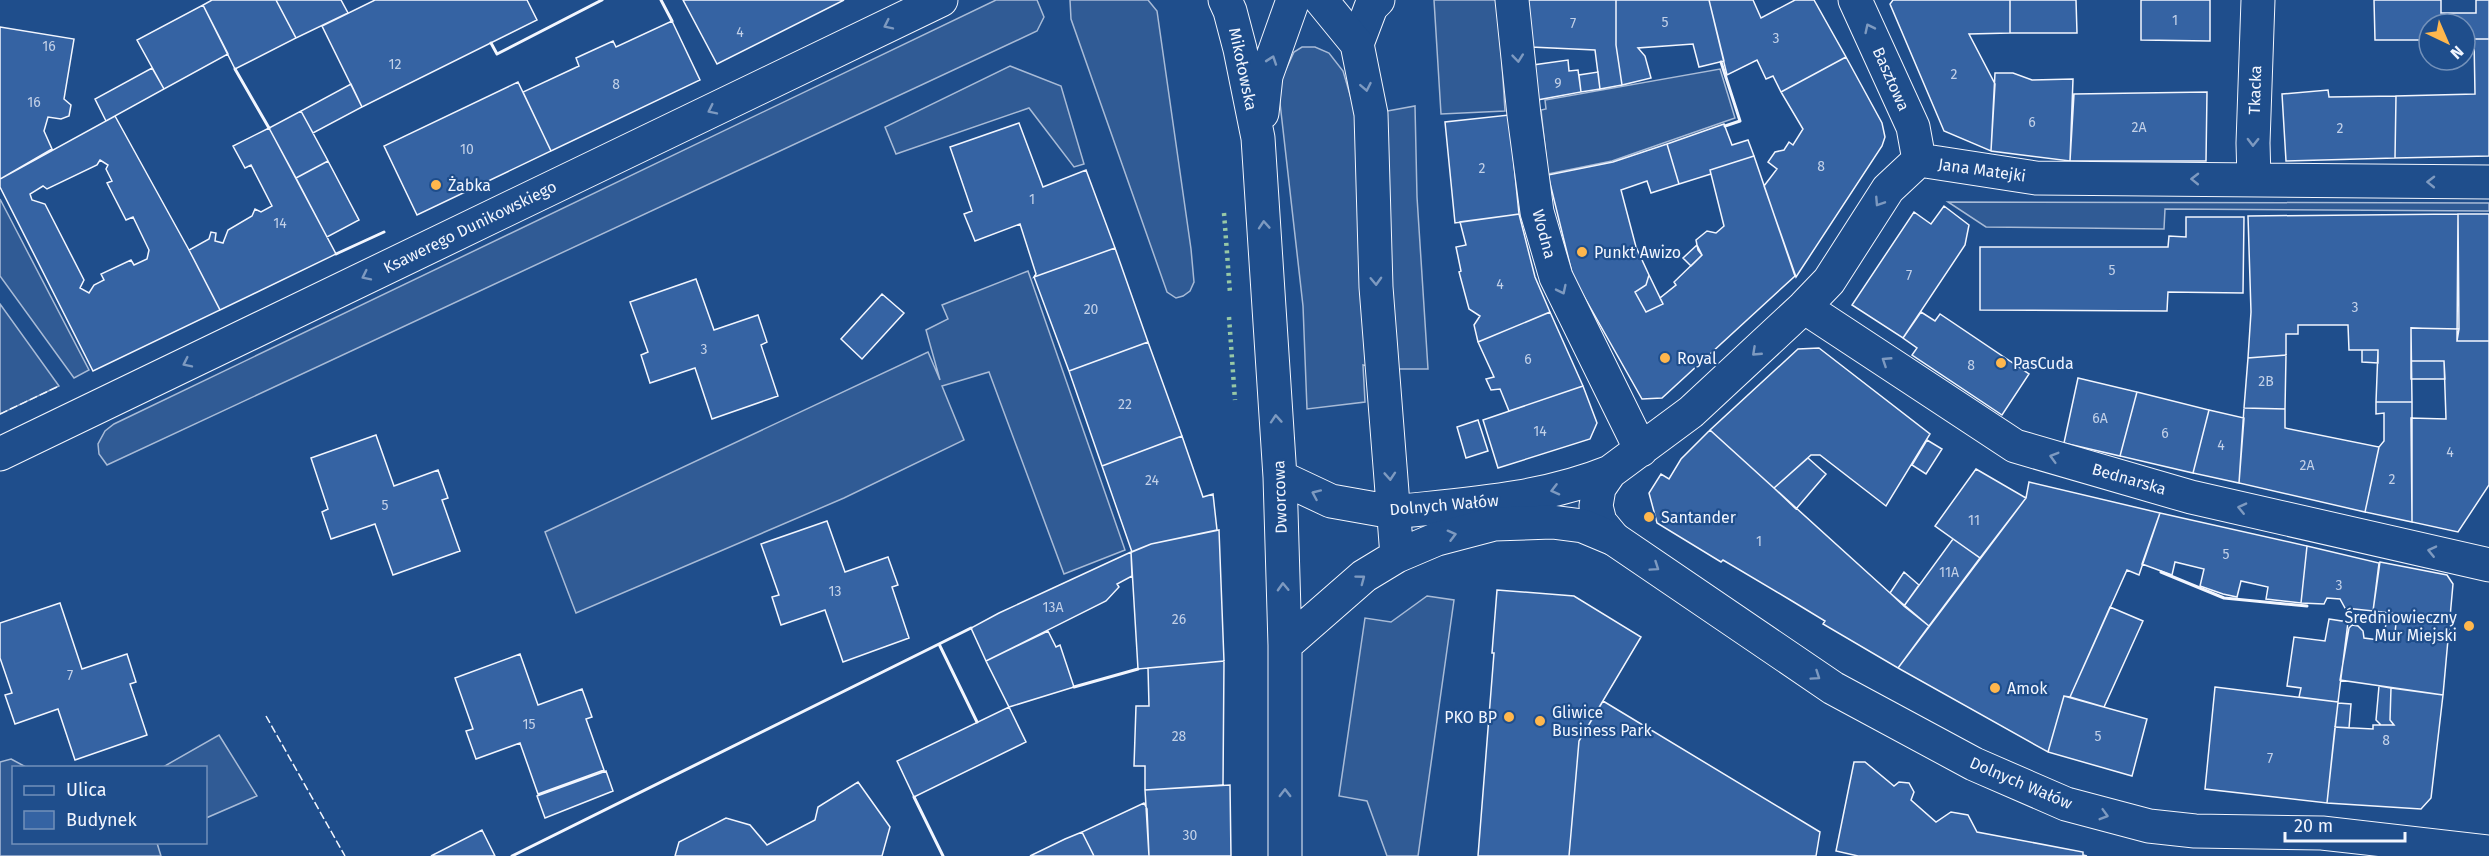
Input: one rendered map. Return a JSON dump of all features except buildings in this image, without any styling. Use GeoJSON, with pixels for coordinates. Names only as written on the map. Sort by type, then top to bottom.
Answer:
{"type":"FeatureCollection","features":[{"type":"Feature","properties":{"kind":"street","name":"Ksawerego Dunikowskiego"},"geometry":{"type":"LineString","coordinates":[[0,454],[941,0]]}},
{"type":"Feature","properties":{"kind":"street","name":"Mikołowska"},"geometry":{"type":"LineString","coordinates":[[1225,0],[1240,49],[1258,138]]}},
{"type":"Feature","properties":{"kind":"street"},"geometry":{"type":"LineString","coordinates":[[1258,138],[1266,76],[1293,0]]}},
{"type":"Feature","properties":{"kind":"street"},"geometry":{"type":"LineString","coordinates":[[1322,0],[1357,44],[1371,114],[1376,287],[1397,556]]}},
{"type":"Feature","properties":{"kind":"street"},"geometry":{"type":"LineString","coordinates":[[1357,44],[1371,7],[1378,0]]}},
{"type":"Feature","properties":{"kind":"street","name":"Wodna"},"geometry":{"type":"LineString","coordinates":[[1512,0],[1524,116],[1537,212],[1543,234],[1556,277],[1641,450]]}},
{"type":"Feature","properties":{"kind":"street","name":"Basztowa"},"geometry":{"type":"LineString","coordinates":[[1855,0],[1913,127],[1919,160]]}},
{"type":"Feature","properties":{"kind":"street","name":"Tkacka"},"geometry":{"type":"LineString","coordinates":[[2254,180],[2253,143],[2258,0]]}},
{"type":"Feature","properties":{"kind":"street","name":"Dworcowa"},"geometry":{"type":"LineString","coordinates":[[1258,138],[1280,477],[1285,645],[1285,856]]}},
{"type":"Feature","properties":{"kind":"street","name":"Jana Matejki"},"geometry":{"type":"LineString","coordinates":[[1596,506],[1599,488],[1610,472],[1691,412],[1829,281],[1888,189],[1919,160],[2036,178],[2489,182]]}},
{"type":"Feature","properties":{"kind":"street","name":"Bednarska"},"geometry":{"type":"LineString","coordinates":[[1804,307],[2015,446],[2191,497],[2489,565]]}},
{"type":"Feature","properties":{"kind":"street","name":"Dolnych Wałów"},"geometry":{"type":"LineString","coordinates":[[1280,477],[1331,501],[1393,512],[1489,502],[1550,492],[1610,472]]}},
{"type":"Feature","properties":{"kind":"street","name":"Dolnych Wałów"},"geometry":{"type":"LineString","coordinates":[[1596,506],[1600,522],[1614,539]]}},
{"type":"Feature","properties":{"kind":"street","name":"Dolnych Wałów"},"geometry":{"type":"LineString","coordinates":[[1285,645],[1364,576],[1397,556],[1437,539],[1494,524],[1552,522],[1583,526],[1614,539],[1833,688],[1974,764],[2066,804],[2118,819],[2195,831],[2322,833],[2489,851]]}},
{"type":"Feature","properties":{"kind":"street"},"geometry":{"type":"LineString","coordinates":[[2488,856],[2489,844]]}},
{"type":"Feature","properties":{"kind":"shaded area"},"geometry":{"type":"Polygon","coordinates":[[[996,0],[1037,0],[1044,17],[1037,31],[107,465],[99,454],[98,444],[105,431],[114,424],[996,0]]]}},
{"type":"Feature","properties":{"kind":"shaded area"},"geometry":{"type":"Polygon","coordinates":[[[1070,0],[1148,0],[1157,11],[1191,249],[1194,282],[1190,291],[1183,296],[1176,298],[1167,292],[1071,19],[1070,0]]]}},
{"type":"Feature","properties":{"kind":"shaded area"},"geometry":{"type":"Polygon","coordinates":[[[1434,0],[1498,0],[1505,111],[1441,114],[1434,0]]]}},
{"type":"Feature","properties":{"kind":"shaded area"},"geometry":{"type":"Polygon","coordinates":[[[1302,47],[1315,47],[1329,53],[1343,71],[1351,98],[1371,114],[1415,106],[1417,197],[1428,369],[1382,369],[1363,365],[1365,402],[1307,409],[1303,306],[1280,103],[1281,80],[1294,52],[1302,47]]]}},
{"type":"Feature","properties":{"kind":"shaded area"},"geometry":{"type":"Polygon","coordinates":[[[1010,66],[1061,86],[1084,164],[1074,167],[1029,108],[896,154],[885,127],[1010,66]]]}},
{"type":"Feature","properties":{"kind":"shaded area"},"geometry":{"type":"Polygon","coordinates":[[[1720,69],[1735,118],[1612,161],[1548,174],[1541,110],[1546,109],[1545,100],[1720,69]]]}},
{"type":"Feature","properties":{"kind":"shaded area"},"geometry":{"type":"Polygon","coordinates":[[[0,199],[89,370],[74,378],[0,276],[0,199]]]}},
{"type":"Feature","properties":{"kind":"shaded area"},"geometry":{"type":"Polygon","coordinates":[[[1948,202],[2489,203],[2489,211],[2165,209],[2164,229],[1986,227],[1948,202]]]}},
{"type":"Feature","properties":{"kind":"shaded area"},"geometry":{"type":"Polygon","coordinates":[[[1028,271],[1125,550],[1064,574],[989,372],[942,386],[964,440],[844,498],[576,613],[545,532],[928,352],[940,380],[926,330],[948,319],[942,305],[1028,271]]]}},
{"type":"Feature","properties":{"kind":"shaded area"},"geometry":{"type":"Polygon","coordinates":[[[0,304],[59,386],[0,414],[0,304]]]}},
{"type":"Feature","properties":{"kind":"shaded area"},"geometry":{"type":"Polygon","coordinates":[[[1427,596],[1454,600],[1418,856],[1387,856],[1367,801],[1339,796],[1365,618],[1391,622],[1427,596]]]}},
{"type":"Feature","properties":{"kind":"shaded area"},"geometry":{"type":"Polygon","coordinates":[[[219,735],[257,796],[207,818],[207,766],[165,766],[219,735]]]}},
{"type":"Feature","properties":{"kind":"shaded area"},"geometry":{"type":"Polygon","coordinates":[[[11,759],[24,766],[12,766],[12,844],[157,844],[161,856],[0,856],[0,762],[11,759]]]}},
{"type":"Feature","properties":{"kind":"hedge"},"geometry":{"type":"LineString","coordinates":[[1224,213],[1230,293]]}},
{"type":"Feature","properties":{"kind":"hedge"},"geometry":{"type":"LineString","coordinates":[[1229,317],[1235,400]]}},
{"type":"Feature","properties":{"kind":"fence"},"geometry":{"type":"LineString","coordinates":[[0,414],[59,386]]}},
{"type":"Feature","properties":{"kind":"fence"},"geometry":{"type":"LineString","coordinates":[[266,716],[345,856]]}},
{"type":"Feature","properties":{"kind":"wall"},"geometry":{"type":"LineString","coordinates":[[491,43],[497,54],[602,0]]}},
{"type":"Feature","properties":{"kind":"wall"},"geometry":{"type":"LineString","coordinates":[[661,0],[672,21]]}},
{"type":"Feature","properties":{"kind":"wall"},"geometry":{"type":"LineString","coordinates":[[1721,62],[1740,121],[1725,126]]}},
{"type":"Feature","properties":{"kind":"wall"},"geometry":{"type":"LineString","coordinates":[[235,69],[269,128]]}},
{"type":"Feature","properties":{"kind":"wall"},"geometry":{"type":"LineString","coordinates":[[336,254],[384,232]]}},
{"type":"Feature","properties":{"kind":"wall"},"geometry":{"type":"LineString","coordinates":[[2161,572],[2224,598],[2307,606]]}},
{"type":"Feature","properties":{"kind":"wall"},"geometry":{"type":"LineString","coordinates":[[939,644],[971,628]]}},
{"type":"Feature","properties":{"kind":"wall"},"geometry":{"type":"LineString","coordinates":[[512,856],[939,644],[977,722]]}},
{"type":"Feature","properties":{"kind":"wall"},"geometry":{"type":"LineString","coordinates":[[1074,687],[1138,669]]}},
{"type":"Feature","properties":{"kind":"wall"},"geometry":{"type":"LineString","coordinates":[[914,797],[943,856]]}},
{"type":"Feature","properties":{"kind":"place","name":"Żabka"},"geometry":{"type":"Point","coordinates":[436,185]}},
{"type":"Feature","properties":{"kind":"place","name":"Punkt Awizo"},"geometry":{"type":"Point","coordinates":[1582,252]}},
{"type":"Feature","properties":{"kind":"place","name":"Royal"},"geometry":{"type":"Point","coordinates":[1665,358]}},
{"type":"Feature","properties":{"kind":"place","name":"PasCuda"},"geometry":{"type":"Point","coordinates":[2001,363]}},
{"type":"Feature","properties":{"kind":"place","name":"Santander"},"geometry":{"type":"Point","coordinates":[1649,517]}},
{"type":"Feature","properties":{"kind":"place","name":"Średniowieczny Mur Miejski"},"geometry":{"type":"Point","coordinates":[2469,626]}},
{"type":"Feature","properties":{"kind":"place","name":"Amok"},"geometry":{"type":"Point","coordinates":[1995,688]}},
{"type":"Feature","properties":{"kind":"place","name":"PKO BP"},"geometry":{"type":"Point","coordinates":[1509,717]}},
{"type":"Feature","properties":{"kind":"place","name":"Gliwice Business Park"},"geometry":{"type":"Point","coordinates":[1540,721]}}]}
